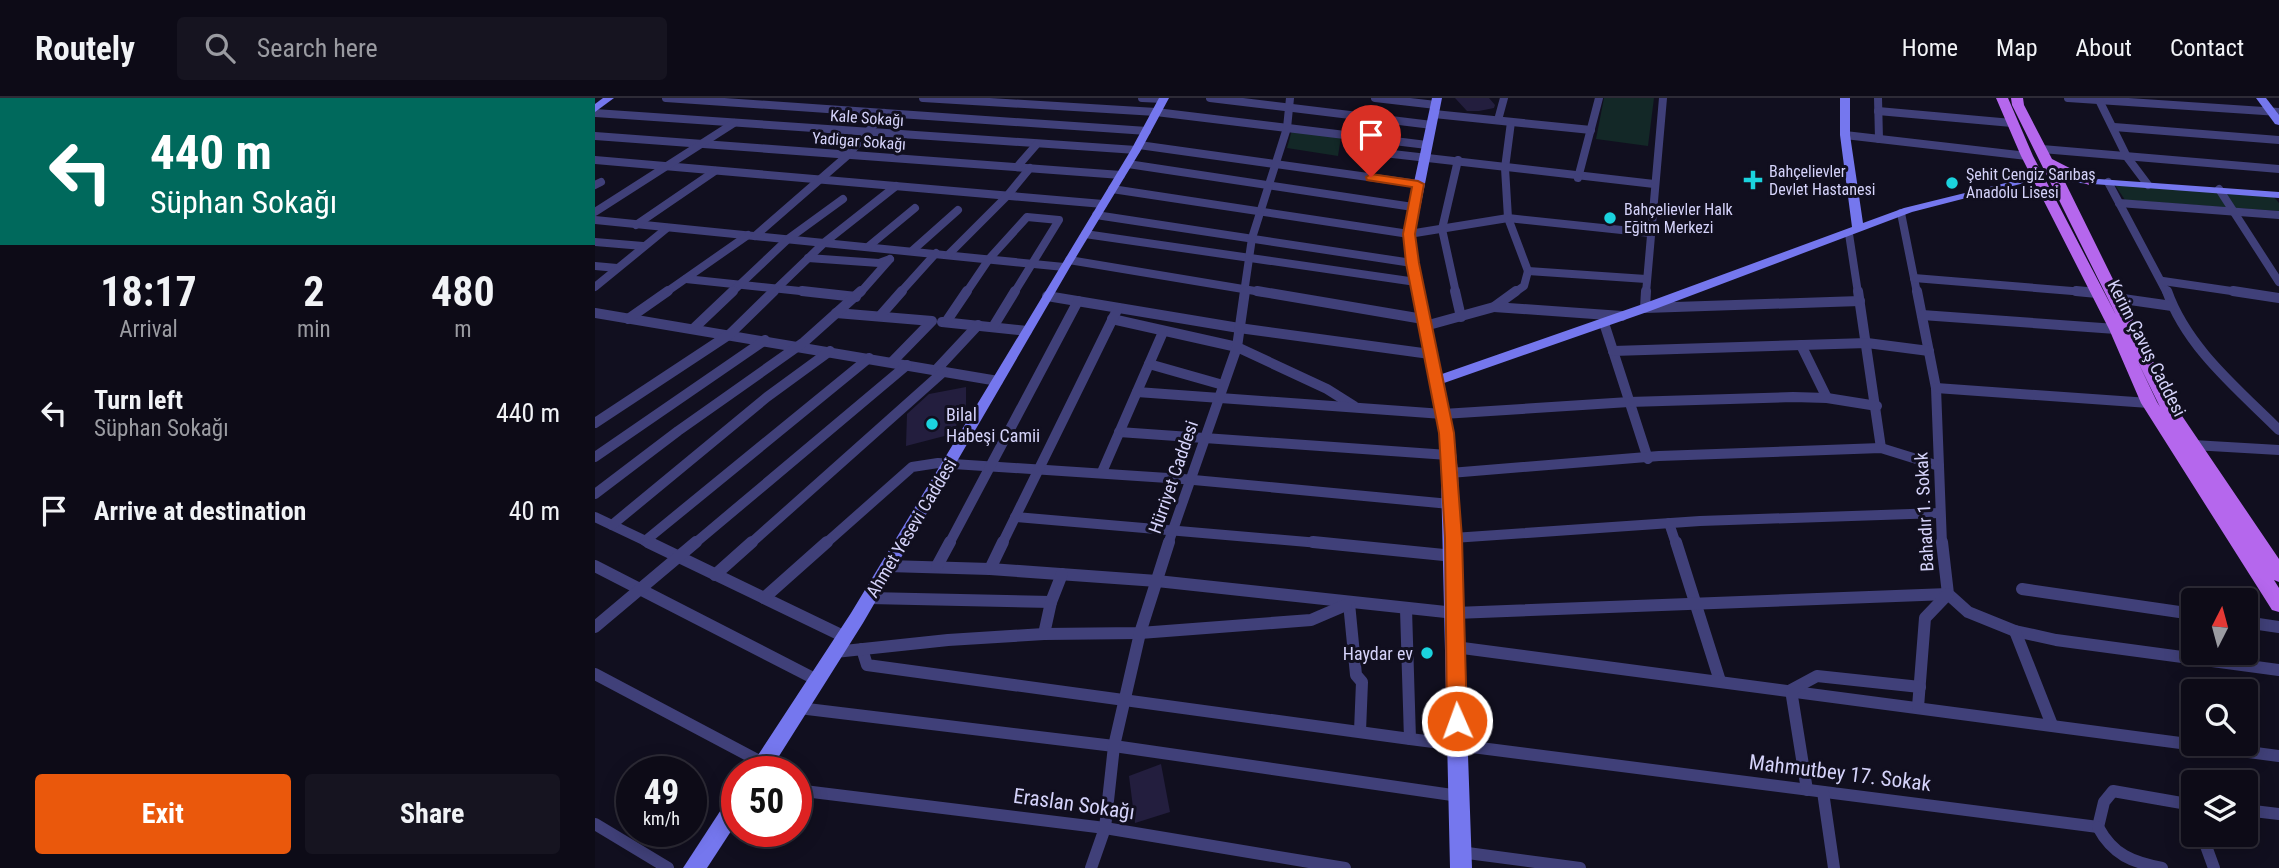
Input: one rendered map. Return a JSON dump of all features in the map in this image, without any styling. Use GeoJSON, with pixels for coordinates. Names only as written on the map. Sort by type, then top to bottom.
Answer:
{"type":"FeatureCollection","features":[{"type":"Feature","properties":{"kind":"main road","name":"Kerim Çavuş Caddesi"},"geometry":{"type":"LineString","coordinates":[[2002,98],[2027,156],[2116,328],[2149,403],[2279,604]]}},
{"type":"Feature","properties":{"kind":"main road","name":"Kerim Çavuş Caddesi"},"geometry":{"type":"LineString","coordinates":[[2017,98],[2018,105],[2169,409],[2279,574]]}},
{"type":"Feature","properties":{"kind":"main road"},"geometry":{"type":"LineString","coordinates":[[2045,155],[2072,176],[2089,181]]}},
{"type":"Feature","properties":{"kind":"main road"},"geometry":{"type":"LineString","coordinates":[[2038,178],[2057,179]]}},
{"type":"Feature","properties":{"kind":"street"},"geometry":{"type":"LineString","coordinates":[[595,111],[609,98]]}},
{"type":"Feature","properties":{"kind":"street"},"geometry":{"type":"LineString","coordinates":[[666,98],[1041,124],[1277,164],[1419,180]]}},
{"type":"Feature","properties":{"kind":"street"},"geometry":{"type":"LineString","coordinates":[[762,105],[771,98]]}},
{"type":"Feature","properties":{"kind":"street"},"geometry":{"type":"LineString","coordinates":[[923,98],[1161,103]]}},
{"type":"Feature","properties":{"kind":"street"},"geometry":{"type":"LineString","coordinates":[[1142,98],[1287,128],[1373,139],[1458,160],[1505,168],[1578,178],[1654,184]]}},
{"type":"Feature","properties":{"kind":"street"},"geometry":{"type":"LineString","coordinates":[[1210,98],[1434,110]]}},
{"type":"Feature","properties":{"kind":"street"},"geometry":{"type":"LineString","coordinates":[[1375,98],[1511,122],[1591,130]]}},
{"type":"Feature","properties":{"kind":"street"},"geometry":{"type":"LineString","coordinates":[[1498,120],[1504,98]]}},
{"type":"Feature","properties":{"kind":"street"},"geometry":{"type":"LineString","coordinates":[[1578,178],[1599,98]]}},
{"type":"Feature","properties":{"kind":"street"},"geometry":{"type":"LineString","coordinates":[[1645,308],[1663,98]]}},
{"type":"Feature","properties":{"kind":"street"},"geometry":{"type":"LineString","coordinates":[[1845,98],[1845,135],[1860,301],[1881,448]]}},
{"type":"Feature","properties":{"kind":"street"},"geometry":{"type":"LineString","coordinates":[[1878,98],[1879,139]]}},
{"type":"Feature","properties":{"kind":"street"},"geometry":{"type":"LineString","coordinates":[[2068,98],[2273,106],[2279,122]]}},
{"type":"Feature","properties":{"kind":"street"},"geometry":{"type":"LineString","coordinates":[[2099,100],[2127,157],[2148,185]]}},
{"type":"Feature","properties":{"kind":"street","name":"Ahmet Yesevi Caddesi"},"geometry":{"type":"LineString","coordinates":[[767,756],[869,598],[1066,263],[1141,142],[1161,103]]}},
{"type":"Feature","properties":{"kind":"street","name":"Hürriyet Caddesi"},"geometry":{"type":"LineString","coordinates":[[1091,868],[1105,828],[1114,746],[1140,633],[1189,479],[1237,347],[1252,238],[1263,211],[1287,128],[1289,103]]}},
{"type":"Feature","properties":{"kind":"street"},"geometry":{"type":"LineString","coordinates":[[1434,110],[1409,234],[1412,263],[1443,414],[1450,473],[1460,860],[1580,868]]}},
{"type":"Feature","properties":{"kind":"street","name":"Kale Sokağı"},"geometry":{"type":"LineString","coordinates":[[595,111],[1037,144],[1141,142]]}},
{"type":"Feature","properties":{"kind":"street"},"geometry":{"type":"LineString","coordinates":[[1878,111],[2012,123]]}},
{"type":"Feature","properties":{"kind":"street"},"geometry":{"type":"LineString","coordinates":[[628,319],[752,236],[848,155],[884,113]]}},
{"type":"Feature","properties":{"kind":"street"},"geometry":{"type":"LineString","coordinates":[[595,220],[1034,264],[1066,263],[1244,289],[1424,322],[1461,317],[1494,307],[1524,286],[1528,271],[1508,218],[1505,168],[1511,122]]}},
{"type":"Feature","properties":{"kind":"street"},"geometry":{"type":"LineString","coordinates":[[595,212],[734,123]]}},
{"type":"Feature","properties":{"kind":"street"},"geometry":{"type":"LineString","coordinates":[[1027,143],[1041,124]]}},
{"type":"Feature","properties":{"kind":"street"},"geometry":{"type":"LineString","coordinates":[[2114,127],[2279,140]]}},
{"type":"Feature","properties":{"kind":"street"},"geometry":{"type":"LineString","coordinates":[[1845,135],[2027,156]]}},
{"type":"Feature","properties":{"kind":"street","name":"Yadigar Sokağı"},"geometry":{"type":"LineString","coordinates":[[595,136],[1030,168],[1124,169],[1270,185],[1413,206]]}},
{"type":"Feature","properties":{"kind":"street"},"geometry":{"type":"LineString","coordinates":[[1373,139],[1370,150],[1425,150]]}},
{"type":"Feature","properties":{"kind":"street"},"geometry":{"type":"LineString","coordinates":[[1017,167],[1037,144]]}},
{"type":"Feature","properties":{"kind":"street"},"geometry":{"type":"LineString","coordinates":[[2045,155],[2127,157],[2279,169]]}},
{"type":"Feature","properties":{"kind":"street"},"geometry":{"type":"LineString","coordinates":[[1458,160],[1441,229],[1461,317]]}},
{"type":"Feature","properties":{"kind":"street"},"geometry":{"type":"LineString","coordinates":[[597,162],[1007,196],[1100,209],[1252,238],[1412,263]]}},
{"type":"Feature","properties":{"kind":"street"},"geometry":{"type":"LineString","coordinates":[[949,254],[1007,196],[1030,168]]}},
{"type":"Feature","properties":{"kind":"street"},"geometry":{"type":"LineString","coordinates":[[636,225],[715,171]]}},
{"type":"Feature","properties":{"kind":"street"},"geometry":{"type":"LineString","coordinates":[[1436,381],[1604,323],[1901,213],[2038,178]]}},
{"type":"Feature","properties":{"kind":"street"},"geometry":{"type":"LineString","coordinates":[[2057,179],[2279,195]]}},
{"type":"Feature","properties":{"kind":"street"},"geometry":{"type":"LineString","coordinates":[[2108,182],[2163,281],[2172,306],[2206,358],[2279,430]]}},
{"type":"Feature","properties":{"kind":"street"},"geometry":{"type":"LineString","coordinates":[[595,423],[730,334],[825,242],[896,186]]}},
{"type":"Feature","properties":{"kind":"street"},"geometry":{"type":"LineString","coordinates":[[1112,189],[1409,234],[1508,218],[1650,233]]}},
{"type":"Feature","properties":{"kind":"street"},"geometry":{"type":"LineString","coordinates":[[2218,189],[2279,189]]}},
{"type":"Feature","properties":{"kind":"street"},"geometry":{"type":"LineString","coordinates":[[2218,189],[2279,282]]}},
{"type":"Feature","properties":{"kind":"street"},"geometry":{"type":"LineString","coordinates":[[693,328],[788,239],[843,199]]}},
{"type":"Feature","properties":{"kind":"street"},"geometry":{"type":"LineString","coordinates":[[2119,202],[2279,215]]}},
{"type":"Feature","properties":{"kind":"street"},"geometry":{"type":"LineString","coordinates":[[869,246],[915,208]]}},
{"type":"Feature","properties":{"kind":"street"},"geometry":{"type":"LineString","coordinates":[[913,250],[958,209]]}},
{"type":"Feature","properties":{"kind":"street","name":"Bahadır 1. Sokak"},"geometry":{"type":"LineString","coordinates":[[1901,213],[1936,388],[1942,555],[1948,594],[1968,612],[2015,631],[2056,640],[2279,670]]}},
{"type":"Feature","properties":{"kind":"street"},"geometry":{"type":"LineString","coordinates":[[946,322],[989,259],[1027,217],[1059,220],[993,327]]}},
{"type":"Feature","properties":{"kind":"street"},"geometry":{"type":"LineString","coordinates":[[597,284],[667,228]]}},
{"type":"Feature","properties":{"kind":"street"},"geometry":{"type":"LineString","coordinates":[[1085,234],[1416,282]]}},
{"type":"Feature","properties":{"kind":"street"},"geometry":{"type":"LineString","coordinates":[[595,242],[643,246]]}},
{"type":"Feature","properties":{"kind":"street"},"geometry":{"type":"LineString","coordinates":[[595,494],[696,418],[799,346],[856,297],[899,249]]}},
{"type":"Feature","properties":{"kind":"street"},"geometry":{"type":"LineString","coordinates":[[880,316],[936,253]]}},
{"type":"Feature","properties":{"kind":"street"},"geometry":{"type":"LineString","coordinates":[[809,258],[879,263],[890,259]]}},
{"type":"Feature","properties":{"kind":"street"},"geometry":{"type":"LineString","coordinates":[[595,266],[617,268]]}},
{"type":"Feature","properties":{"kind":"street"},"geometry":{"type":"LineString","coordinates":[[1528,271],[1646,278]]}},
{"type":"Feature","properties":{"kind":"street"},"geometry":{"type":"LineString","coordinates":[[1914,278],[2097,293]]}},
{"type":"Feature","properties":{"kind":"street"},"geometry":{"type":"LineString","coordinates":[[686,279],[856,297]]}},
{"type":"Feature","properties":{"kind":"street"},"geometry":{"type":"LineString","coordinates":[[2163,281],[2279,298]]}},
{"type":"Feature","properties":{"kind":"street"},"geometry":{"type":"LineString","coordinates":[[1047,296],[1239,328],[1430,354]]}},
{"type":"Feature","properties":{"kind":"street"},"geometry":{"type":"LineString","coordinates":[[2268,296],[2279,309]]}},
{"type":"Feature","properties":{"kind":"street"},"geometry":{"type":"LineString","coordinates":[[2116,298],[2172,306]]}},
{"type":"Feature","properties":{"kind":"street"},"geometry":{"type":"LineString","coordinates":[[937,566],[1078,301]]}},
{"type":"Feature","properties":{"kind":"street"},"geometry":{"type":"LineString","coordinates":[[1645,308],[1860,301]]}},
{"type":"Feature","properties":{"kind":"street"},"geometry":{"type":"LineString","coordinates":[[1494,307],[1622,316]]}},
{"type":"Feature","properties":{"kind":"street"},"geometry":{"type":"LineString","coordinates":[[990,569],[1118,308]]}},
{"type":"Feature","properties":{"kind":"street"},"geometry":{"type":"LineString","coordinates":[[595,313],[998,381]]}},
{"type":"Feature","properties":{"kind":"street"},"geometry":{"type":"LineString","coordinates":[[836,313],[1027,331]]}},
{"type":"Feature","properties":{"kind":"street"},"geometry":{"type":"LineString","coordinates":[[595,322],[612,315]]}},
{"type":"Feature","properties":{"kind":"street"},"geometry":{"type":"LineString","coordinates":[[1922,315],[2116,328]]}},
{"type":"Feature","properties":{"kind":"street"},"geometry":{"type":"LineString","coordinates":[[1112,319],[1237,347],[1327,389],[1356,408]]}},
{"type":"Feature","properties":{"kind":"street"},"geometry":{"type":"LineString","coordinates":[[892,362],[932,321]]}},
{"type":"Feature","properties":{"kind":"street"},"geometry":{"type":"LineString","coordinates":[[1604,323],[1648,460]]}},
{"type":"Feature","properties":{"kind":"street"},"geometry":{"type":"LineString","coordinates":[[715,575],[940,371],[978,325]]}},
{"type":"Feature","properties":{"kind":"street"},"geometry":{"type":"LineString","coordinates":[[1102,472],[1163,332]]}},
{"type":"Feature","properties":{"kind":"street"},"geometry":{"type":"LineString","coordinates":[[595,457],[765,340]]}},
{"type":"Feature","properties":{"kind":"street"},"geometry":{"type":"LineString","coordinates":[[1613,351],[1867,344],[1929,351]]}},
{"type":"Feature","properties":{"kind":"street"},"geometry":{"type":"LineString","coordinates":[[1801,345],[1827,398]]}},
{"type":"Feature","properties":{"kind":"street"},"geometry":{"type":"LineString","coordinates":[[612,525],[767,397],[830,351]]}},
{"type":"Feature","properties":{"kind":"street"},"geometry":{"type":"LineString","coordinates":[[645,541],[869,358]]}},
{"type":"Feature","properties":{"kind":"street"},"geometry":{"type":"LineString","coordinates":[[1149,364],[1223,385]]}},
{"type":"Feature","properties":{"kind":"street"},"geometry":{"type":"LineString","coordinates":[[595,627],[907,365]]}},
{"type":"Feature","properties":{"kind":"street"},"geometry":{"type":"LineString","coordinates":[[1936,388],[2149,403]]}},
{"type":"Feature","properties":{"kind":"street"},"geometry":{"type":"LineString","coordinates":[[1137,392],[1443,414],[1629,402],[1827,398],[1877,406]]}},
{"type":"Feature","properties":{"kind":"street"},"geometry":{"type":"LineString","coordinates":[[1119,432],[1448,454]]}},
{"type":"Feature","properties":{"kind":"street"},"geometry":{"type":"LineString","coordinates":[[2193,445],[2279,450]]}},
{"type":"Feature","properties":{"kind":"street"},"geometry":{"type":"LineString","coordinates":[[1450,473],[1648,460],[1659,456],[1881,448],[1939,466]]}},
{"type":"Feature","properties":{"kind":"street"},"geometry":{"type":"LineString","coordinates":[[764,598],[912,467],[926,463],[1102,472],[1450,504]]}},
{"type":"Feature","properties":{"kind":"street"},"geometry":{"type":"LineString","coordinates":[[1453,538],[1668,523],[1940,513]]}},
{"type":"Feature","properties":{"kind":"street"},"geometry":{"type":"LineString","coordinates":[[595,517],[845,637]]}},
{"type":"Feature","properties":{"kind":"street"},"geometry":{"type":"LineString","coordinates":[[1014,517],[1174,529],[1454,556]]}},
{"type":"Feature","properties":{"kind":"street"},"geometry":{"type":"LineString","coordinates":[[1668,523],[1698,605],[1720,681]]}},
{"type":"Feature","properties":{"kind":"street"},"geometry":{"type":"LineString","coordinates":[[595,566],[817,680]]}},
{"type":"Feature","properties":{"kind":"street"},"geometry":{"type":"LineString","coordinates":[[888,566],[937,566],[1157,581],[1455,613],[1948,594]]}},
{"type":"Feature","properties":{"kind":"street"},"geometry":{"type":"LineString","coordinates":[[1044,634],[1051,602],[1062,574]]}},
{"type":"Feature","properties":{"kind":"street"},"geometry":{"type":"LineString","coordinates":[[2022,589],[2181,612]]}},
{"type":"Feature","properties":{"kind":"street"},"geometry":{"type":"LineString","coordinates":[[1918,707],[1925,618],[1948,594]]}},
{"type":"Feature","properties":{"kind":"street"},"geometry":{"type":"LineString","coordinates":[[869,598],[1051,602]]}},
{"type":"Feature","properties":{"kind":"street"},"geometry":{"type":"LineString","coordinates":[[835,652],[948,640],[1044,634],[1140,633],[1311,620],[1349,603]]}},
{"type":"Feature","properties":{"kind":"street"},"geometry":{"type":"LineString","coordinates":[[1349,603],[1356,675],[1361,682],[1360,731]]}},
{"type":"Feature","properties":{"kind":"street"},"geometry":{"type":"LineString","coordinates":[[1406,609],[1410,739]]}},
{"type":"Feature","properties":{"kind":"street"},"geometry":{"type":"LineString","coordinates":[[2258,624],[2279,626]]}},
{"type":"Feature","properties":{"kind":"street"},"geometry":{"type":"LineString","coordinates":[[2015,631],[2052,725]]}},
{"type":"Feature","properties":{"kind":"street"},"geometry":{"type":"LineString","coordinates":[[1455,647],[2279,756]]}},
{"type":"Feature","properties":{"kind":"street","name":"Mahmutbey 17. Sokak"},"geometry":{"type":"LineString","coordinates":[[862,649],[867,665],[1458,746],[2098,827]]}},
{"type":"Feature","properties":{"kind":"street"},"geometry":{"type":"LineString","coordinates":[[595,674],[740,756]]}},
{"type":"Feature","properties":{"kind":"street"},"geometry":{"type":"LineString","coordinates":[[1791,690],[1817,676],[1920,687]]}},
{"type":"Feature","properties":{"kind":"street"},"geometry":{"type":"LineString","coordinates":[[1791,690],[1807,790]]}},
{"type":"Feature","properties":{"kind":"street"},"geometry":{"type":"LineString","coordinates":[[799,708],[1114,746],[1459,796]]}},
{"type":"Feature","properties":{"kind":"street"},"geometry":{"type":"LineString","coordinates":[[2162,868],[2132,863],[2108,847],[2098,827],[2104,802],[2113,791],[2181,805]]}},
{"type":"Feature","properties":{"kind":"street","name":"Eraslan Sokağı"},"geometry":{"type":"LineString","coordinates":[[812,792],[1105,828],[1345,868]]}},
{"type":"Feature","properties":{"kind":"street"},"geometry":{"type":"LineString","coordinates":[[1823,792],[1834,868]]}},
{"type":"Feature","properties":{"kind":"street"},"geometry":{"type":"LineString","coordinates":[[2258,812],[2279,814]]}},
{"type":"Feature","properties":{"kind":"street"},"geometry":{"type":"LineString","coordinates":[[595,824],[668,868]]}},
{"type":"Feature","properties":{"kind":"street"},"geometry":{"type":"LineString","coordinates":[[694,868],[721,827]]}},
{"type":"Feature","properties":{"kind":"street"},"geometry":{"type":"LineString","coordinates":[[2206,847],[2214,868]]}},
{"type":"Feature","properties":{"kind":"green space"},"geometry":{"type":"Polygon","coordinates":[[[1604,98],[1654,98],[1648,146],[1596,139],[1604,98]]]}},
{"type":"Feature","properties":{"kind":"green space"},"geometry":{"type":"Polygon","coordinates":[[[1292,130],[1341,137],[1338,156],[1287,148],[1292,130]]]}},
{"type":"Feature","properties":{"kind":"green space"},"geometry":{"type":"Polygon","coordinates":[[[2115,185],[2273,196],[2279,203],[2279,211],[2125,200],[2115,185]]]}},
{"type":"Feature","properties":{"kind":"building"},"geometry":{"type":"Polygon","coordinates":[[[1455,98],[1489,98],[1495,105],[1494,108],[1467,111],[1455,98]]]}},
{"type":"Feature","properties":{"kind":"building","name":"Bilal Habeşi Camii"},"geometry":{"type":"Polygon","coordinates":[[[966,387],[966,409],[957,411],[956,433],[906,446],[907,414],[929,394],[966,387]]]}},
{"type":"Feature","properties":{"kind":"building"},"geometry":{"type":"Polygon","coordinates":[[[1161,764],[1170,812],[1135,823],[1129,776],[1161,764]]]}},
{"type":"Feature","properties":{"kind":"place","name":"Bahçelievler Devlet Hastanesi"},"geometry":{"type":"Point","coordinates":[1753,180]}},
{"type":"Feature","properties":{"kind":"place","name":"Şehit Cengiz Sarıbaş Anadolu Lisesi"},"geometry":{"type":"Point","coordinates":[1952,183]}},
{"type":"Feature","properties":{"kind":"place","name":"Bahçelievler Halk Eğitm Merkezi"},"geometry":{"type":"Point","coordinates":[1610,218]}},
{"type":"Feature","properties":{"kind":"place","name":"Bilal Habeşi Camii"},"geometry":{"type":"Point","coordinates":[932,424]}},
{"type":"Feature","properties":{"kind":"place","name":"Haydar ev"},"geometry":{"type":"Point","coordinates":[1427,653]}},
{"type":"Feature","properties":{"kind":"route"},"geometry":{"type":"LineString","coordinates":[[1371,177],[1418,184],[1409,234],[1412,263],[1447,433],[1453,538],[1457,721]]}}]}
